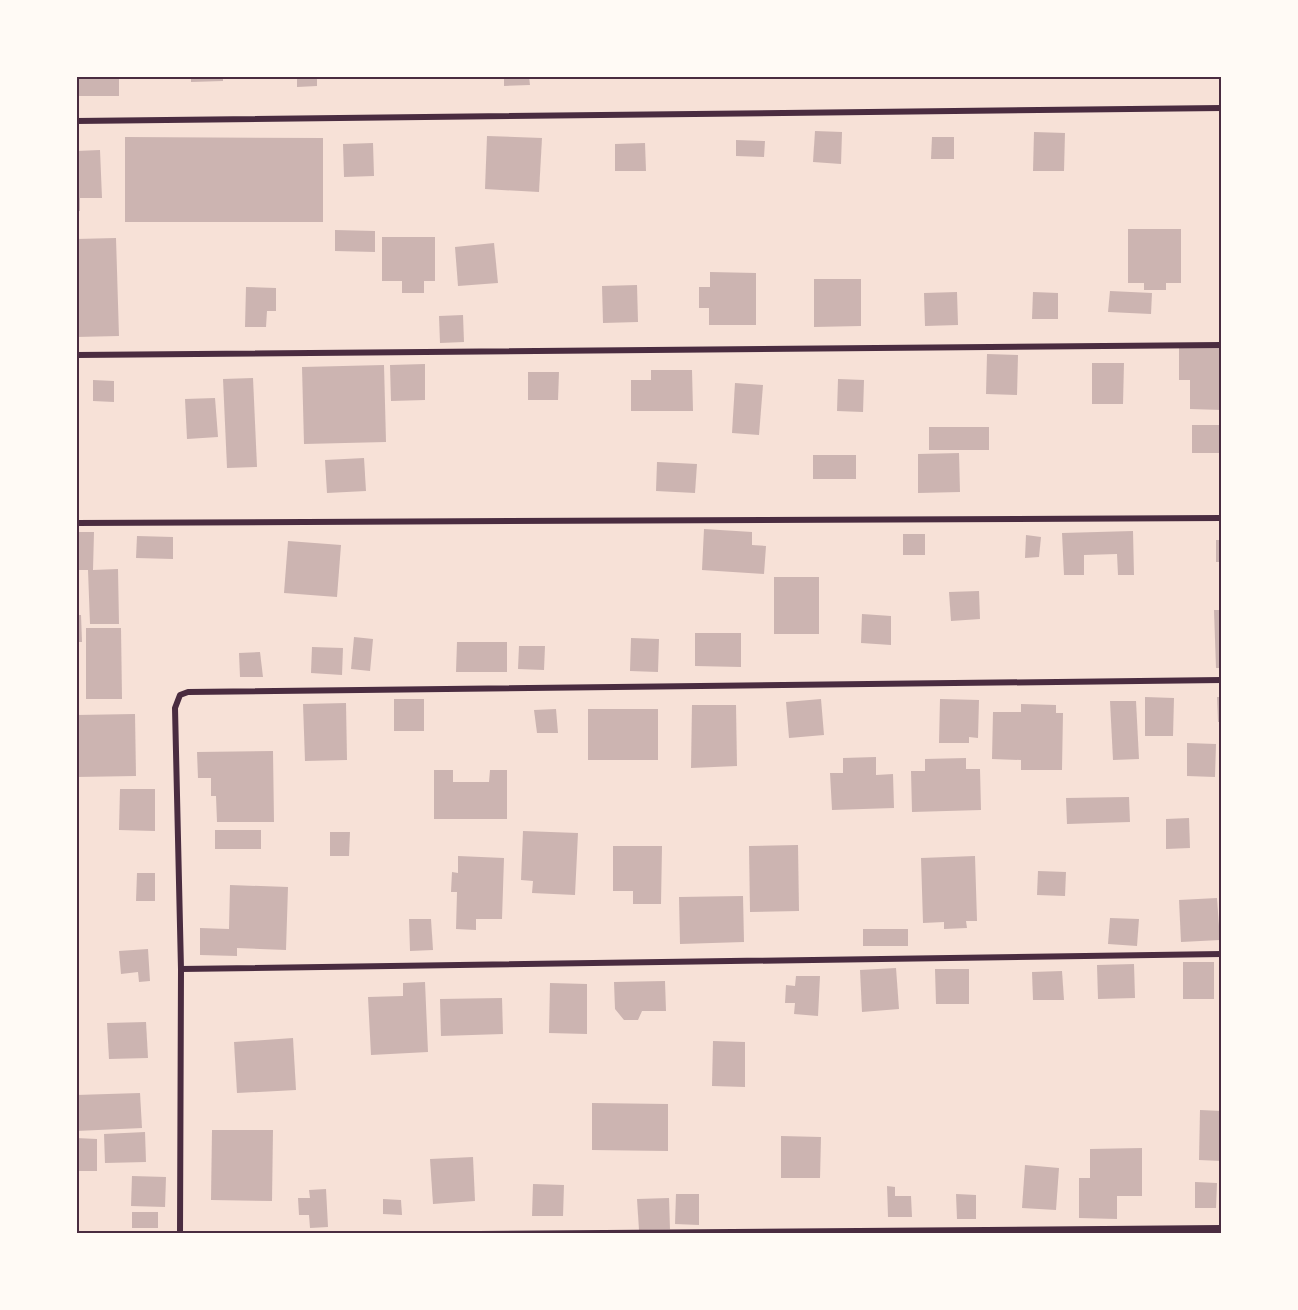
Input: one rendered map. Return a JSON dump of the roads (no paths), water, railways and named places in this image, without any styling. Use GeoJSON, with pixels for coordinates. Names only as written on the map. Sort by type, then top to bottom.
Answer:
{"type":"FeatureCollection","features":[{"type":"Feature","properties":{"kind":"street"},"geometry":{"type":"LineString","coordinates":[[76,121],[1221,108]]}},
{"type":"Feature","properties":{"kind":"street"},"geometry":{"type":"LineString","coordinates":[[76,355],[1221,345]]}},
{"type":"Feature","properties":{"kind":"street"},"geometry":{"type":"LineString","coordinates":[[76,523],[1221,519]]}},
{"type":"Feature","properties":{"kind":"street"},"geometry":{"type":"LineString","coordinates":[[180,1233],[181,969],[175,708],[180,695],[188,692],[1221,680]]}},
{"type":"Feature","properties":{"kind":"street"},"geometry":{"type":"LineString","coordinates":[[181,969],[1221,954]]}},
{"type":"Feature","properties":{"kind":"street"},"geometry":{"type":"LineString","coordinates":[[479,1233],[1221,1228]]}}]}
